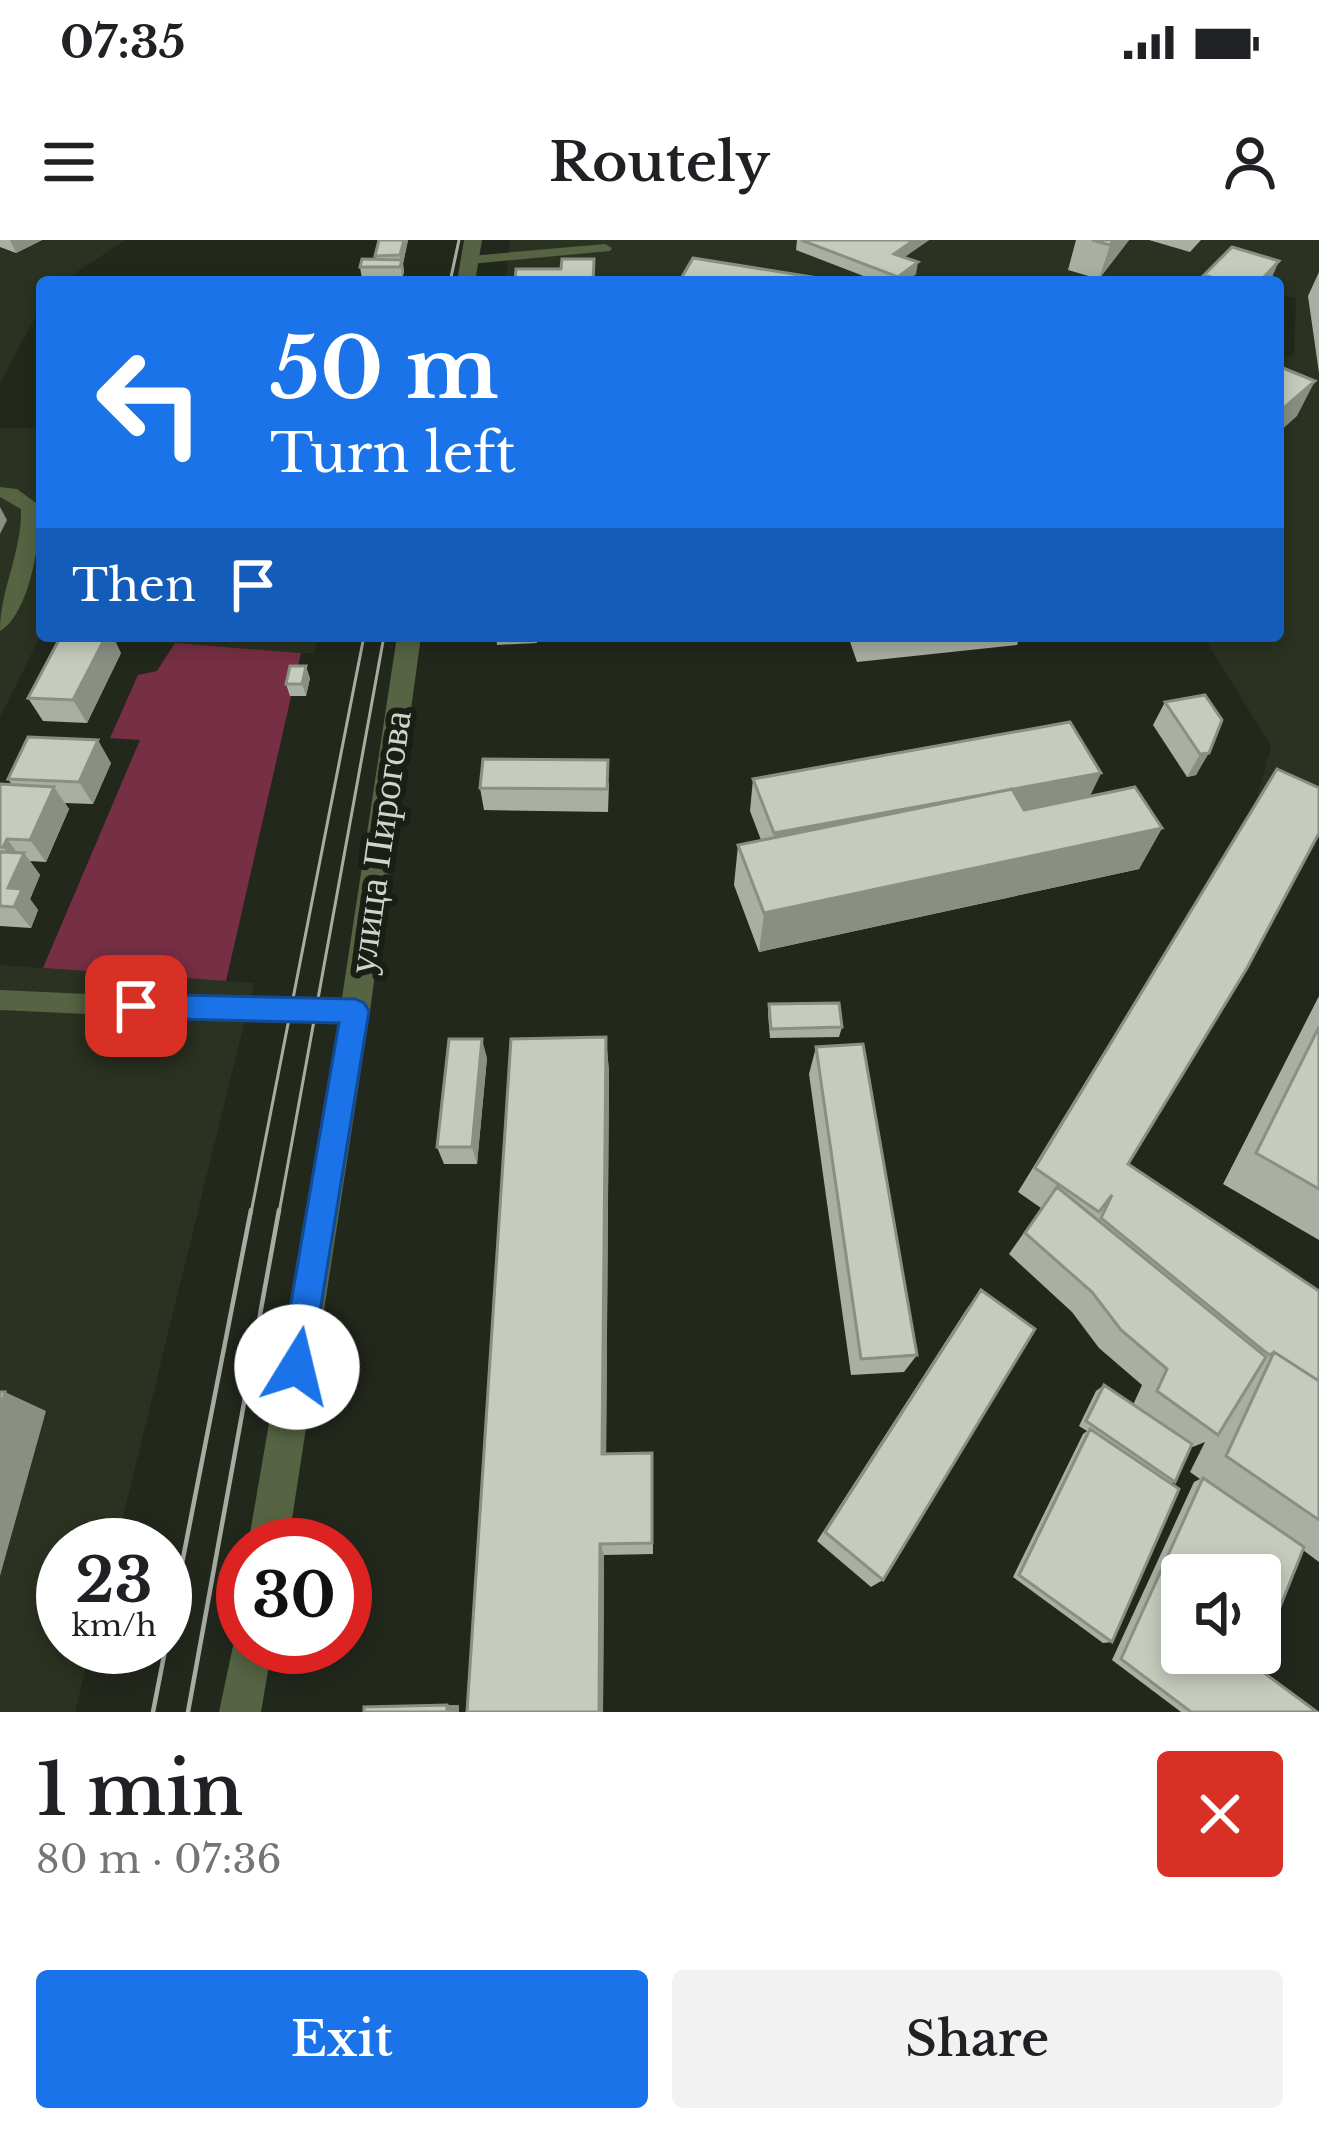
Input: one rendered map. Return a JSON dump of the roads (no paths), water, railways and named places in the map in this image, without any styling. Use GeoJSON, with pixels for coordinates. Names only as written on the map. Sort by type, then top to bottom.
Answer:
{"type":"FeatureCollection","features":[{"type":"Feature","properties":{"kind":"street","name":"улица Пирогова"},"geometry":{"type":"LineString","coordinates":[[272,1518],[355,1011],[408,642]]}},
{"type":"Feature","properties":{"kind":"street"},"geometry":{"type":"LineString","coordinates":[[241,1712],[247,1674]]}},
{"type":"Feature","properties":{"kind":"lane"},"geometry":{"type":"LineString","coordinates":[[471,250],[605,248]]}},
{"type":"Feature","properties":{"kind":"lane"},"geometry":{"type":"LineString","coordinates":[[0,492],[11,493],[30,507],[34,568],[0,625]]}},
{"type":"Feature","properties":{"kind":"lane"},"geometry":{"type":"LineString","coordinates":[[0,1000],[260,1012],[355,1011]]}},
{"type":"Feature","properties":{"kind":"tram line"},"geometry":{"type":"LineString","coordinates":[[451,276],[459,240]]}},
{"type":"Feature","properties":{"kind":"tram line"},"geometry":{"type":"LineString","coordinates":[[251,1213],[363,642]]}},
{"type":"Feature","properties":{"kind":"tram line"},"geometry":{"type":"LineString","coordinates":[[279,1213],[383,642]]}},
{"type":"Feature","properties":{"kind":"tram line"},"geometry":{"type":"LineString","coordinates":[[153,1712],[251,1210]]}},
{"type":"Feature","properties":{"kind":"tram line"},"geometry":{"type":"LineString","coordinates":[[188,1712],[279,1210]]}}]}
